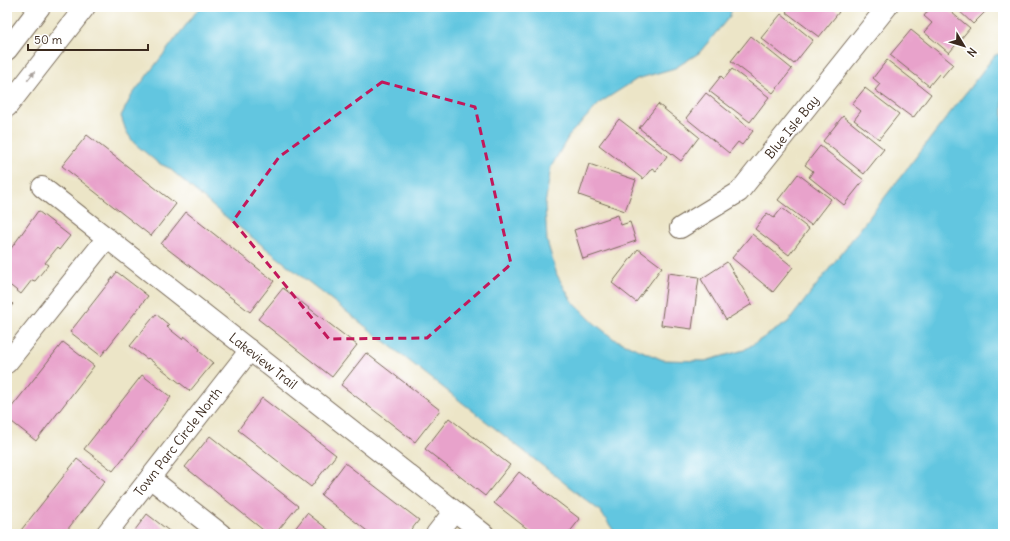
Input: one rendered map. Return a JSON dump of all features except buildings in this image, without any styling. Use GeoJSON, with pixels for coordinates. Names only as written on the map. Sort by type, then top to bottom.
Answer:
{"type":"FeatureCollection","features":[{"type":"Feature","properties":{"kind":"street"},"geometry":{"type":"LineString","coordinates":[[7,50],[40,7]]}},
{"type":"Feature","properties":{"kind":"street"},"geometry":{"type":"LineString","coordinates":[[7,107],[85,7]]}},
{"type":"Feature","properties":{"kind":"street","name":"Blue Isle Bay"},"geometry":{"type":"LineString","coordinates":[[680,228],[739,192],[887,7]]}},
{"type":"Feature","properties":{"kind":"street","name":"Lakeview Trail"},"geometry":{"type":"LineString","coordinates":[[42,187],[484,534]]}},
{"type":"Feature","properties":{"kind":"street"},"geometry":{"type":"LineString","coordinates":[[7,364],[107,238]]}},
{"type":"Feature","properties":{"kind":"street","name":"Town Parc Circle North"},"geometry":{"type":"LineString","coordinates":[[106,534],[250,350]]}},
{"type":"Feature","properties":{"kind":"street"},"geometry":{"type":"LineString","coordinates":[[150,478],[221,534]]}},
{"type":"Feature","properties":{"kind":"street"},"geometry":{"type":"LineString","coordinates":[[436,534],[454,511]]}},
{"type":"Feature","properties":{"kind":"highlighted area"},"geometry":{"type":"Polygon","coordinates":[[[382,82],[475,107],[511,264],[427,338],[329,339],[233,221],[279,157],[382,82]]]}},
{"type":"Feature","properties":{"kind":"water"},"geometry":{"type":"Polygon","coordinates":[[[200,7],[732,7],[730,16],[699,53],[675,68],[637,79],[601,102],[570,134],[551,167],[545,205],[547,241],[557,275],[572,301],[594,323],[614,339],[663,360],[705,361],[744,350],[788,322],[995,55],[1003,53],[1003,534],[616,534],[600,511],[216,209],[169,168],[158,163],[134,143],[126,131],[121,116],[132,95],[200,7]]]}}]}
